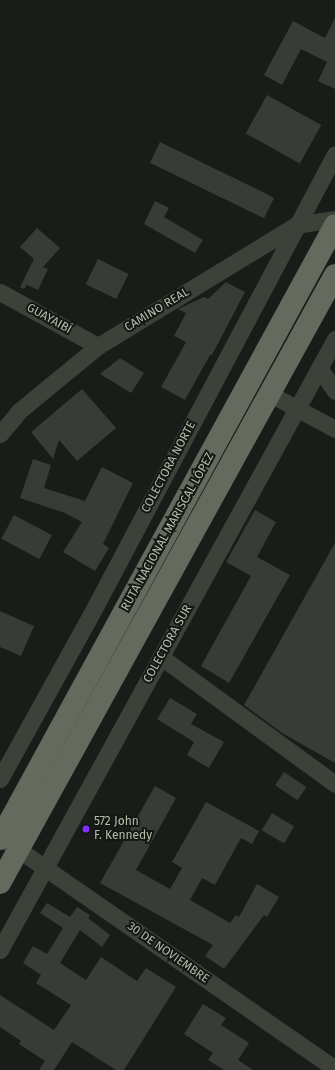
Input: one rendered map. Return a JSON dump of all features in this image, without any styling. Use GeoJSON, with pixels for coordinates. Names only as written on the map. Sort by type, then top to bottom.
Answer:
{"type":"FeatureCollection","features":[{"type":"Feature","properties":{"kind":"highway","name":"RUTA NACIONAL MARISCAL LÓPEZ"},"geometry":{"type":"LineString","coordinates":[[0,838],[335,225]]}},
{"type":"Feature","properties":{"kind":"highway","name":"RUTA NACIONAL MARISCAL LÓPEZ"},"geometry":{"type":"LineString","coordinates":[[0,883],[335,275]]}},
{"type":"Feature","properties":{"kind":"street","name":"COLECTORA NORTE"},"geometry":{"type":"LineString","coordinates":[[0,780],[96,605],[296,225],[335,154]]}},
{"type":"Feature","properties":{"kind":"street","name":"CAMINO REAL"},"geometry":{"type":"LineString","coordinates":[[0,434],[19,411],[98,346],[296,225],[335,219]]}},
{"type":"Feature","properties":{"kind":"street","name":"GUAYAIBÍ"},"geometry":{"type":"LineString","coordinates":[[0,292],[98,346]]}},
{"type":"Feature","properties":{"kind":"street","name":"COLECTORA SUR"},"geometry":{"type":"LineString","coordinates":[[0,950],[335,339]]}},
{"type":"Feature","properties":{"kind":"street"},"geometry":{"type":"LineString","coordinates":[[319,368],[335,391]]}},
{"type":"Feature","properties":{"kind":"street"},"geometry":{"type":"LineString","coordinates":[[270,394],[335,429]]}},
{"type":"Feature","properties":{"kind":"street"},"geometry":{"type":"LineString","coordinates":[[161,657],[335,784]]}},
{"type":"Feature","properties":{"kind":"street","name":"30 DE NOVIEMBRE"},"geometry":{"type":"LineString","coordinates":[[0,838],[19,849],[335,1069]]}},
{"type":"Feature","properties":{"kind":"building"},"geometry":{"type":"Polygon","coordinates":[[[335,18],[335,89],[318,81],[327,62],[301,49],[282,85],[264,75],[293,21],[325,38],[335,18]]]}},
{"type":"Feature","properties":{"kind":"building"},"geometry":{"type":"Polygon","coordinates":[[[267,95],[321,125],[300,164],[246,133],[267,95]]]}},
{"type":"Feature","properties":{"kind":"building"},"geometry":{"type":"Polygon","coordinates":[[[160,142],[274,198],[264,218],[150,163],[160,142]]]}},
{"type":"Feature","properties":{"kind":"building"},"geometry":{"type":"Polygon","coordinates":[[[155,201],[169,208],[164,217],[203,240],[195,253],[144,224],[155,201]]]}},
{"type":"Feature","properties":{"kind":"building"},"geometry":{"type":"Polygon","coordinates":[[[37,228],[60,248],[43,267],[48,269],[38,290],[27,285],[24,289],[20,287],[34,259],[20,247],[37,228]]]}},
{"type":"Feature","properties":{"kind":"building"},"geometry":{"type":"Polygon","coordinates":[[[98,259],[129,274],[116,299],[86,284],[98,259]]]}},
{"type":"Feature","properties":{"kind":"building"},"geometry":{"type":"Polygon","coordinates":[[[226,282],[245,292],[212,355],[210,355],[185,400],[161,387],[186,342],[174,336],[186,313],[178,309],[204,297],[208,299],[226,282]]]}},
{"type":"Feature","properties":{"kind":"building"},"geometry":{"type":"Polygon","coordinates":[[[120,358],[144,373],[131,393],[100,374],[120,358]]]}},
{"type":"Feature","properties":{"kind":"building"},"geometry":{"type":"Polygon","coordinates":[[[82,389],[116,428],[77,461],[59,440],[53,459],[31,432],[82,389]]]}},
{"type":"Feature","properties":{"kind":"building"},"geometry":{"type":"Polygon","coordinates":[[[33,459],[51,465],[44,488],[85,501],[102,467],[133,483],[103,544],[109,548],[95,571],[63,552],[82,522],[65,513],[20,498],[33,459]]]}},
{"type":"Feature","properties":{"kind":"building"},"geometry":{"type":"Polygon","coordinates":[[[255,510],[276,522],[257,557],[290,575],[229,683],[201,666],[251,576],[226,562],[255,510]]]}},
{"type":"Feature","properties":{"kind":"building"},"geometry":{"type":"Polygon","coordinates":[[[14,515],[52,535],[39,559],[1,539],[14,515]]]}},
{"type":"Feature","properties":{"kind":"building"},"geometry":{"type":"Polygon","coordinates":[[[335,543],[335,763],[282,733],[244,705],[335,543]]]}},
{"type":"Feature","properties":{"kind":"building"},"geometry":{"type":"Polygon","coordinates":[[[0,611],[34,626],[21,656],[0,647],[0,611]]]}},
{"type":"Feature","properties":{"kind":"building"},"geometry":{"type":"Polygon","coordinates":[[[170,698],[197,714],[191,724],[224,742],[209,768],[187,755],[194,742],[157,719],[170,698]]]}},
{"type":"Feature","properties":{"kind":"building"},"geometry":{"type":"Polygon","coordinates":[[[284,772],[306,787],[297,800],[275,785],[284,772]]]}},
{"type":"Feature","properties":{"kind":"building"},"geometry":{"type":"Polygon","coordinates":[[[155,786],[176,798],[136,870],[170,889],[182,868],[172,862],[206,802],[259,831],[252,844],[241,838],[215,885],[202,878],[190,900],[230,923],[236,915],[239,917],[257,884],[279,897],[267,917],[264,915],[224,969],[205,956],[213,945],[100,883],[155,786]]]}},
{"type":"Feature","properties":{"kind":"building"},"geometry":{"type":"Polygon","coordinates":[[[272,813],[294,826],[284,844],[262,830],[272,813]]]}},
{"type":"Feature","properties":{"kind":"building"},"geometry":{"type":"Polygon","coordinates":[[[47,903],[70,917],[77,907],[90,915],[88,918],[110,935],[102,947],[80,930],[60,963],[86,980],[101,957],[137,981],[146,968],[176,987],[124,1070],[116,1070],[72,1042],[54,1070],[39,1070],[45,1061],[19,1044],[21,1041],[0,1027],[0,995],[54,1030],[71,1005],[36,983],[41,975],[23,963],[33,946],[47,954],[63,928],[40,913],[47,903]]]}},
{"type":"Feature","properties":{"kind":"building"},"geometry":{"type":"Polygon","coordinates":[[[203,1004],[226,1018],[221,1025],[249,1043],[238,1060],[253,1070],[224,1070],[208,1060],[213,1053],[184,1034],[203,1004]]]}},
{"type":"Feature","properties":{"kind":"place","name":"572 John F. Kennedy"},"geometry":{"type":"Point","coordinates":[86,829]}}]}
